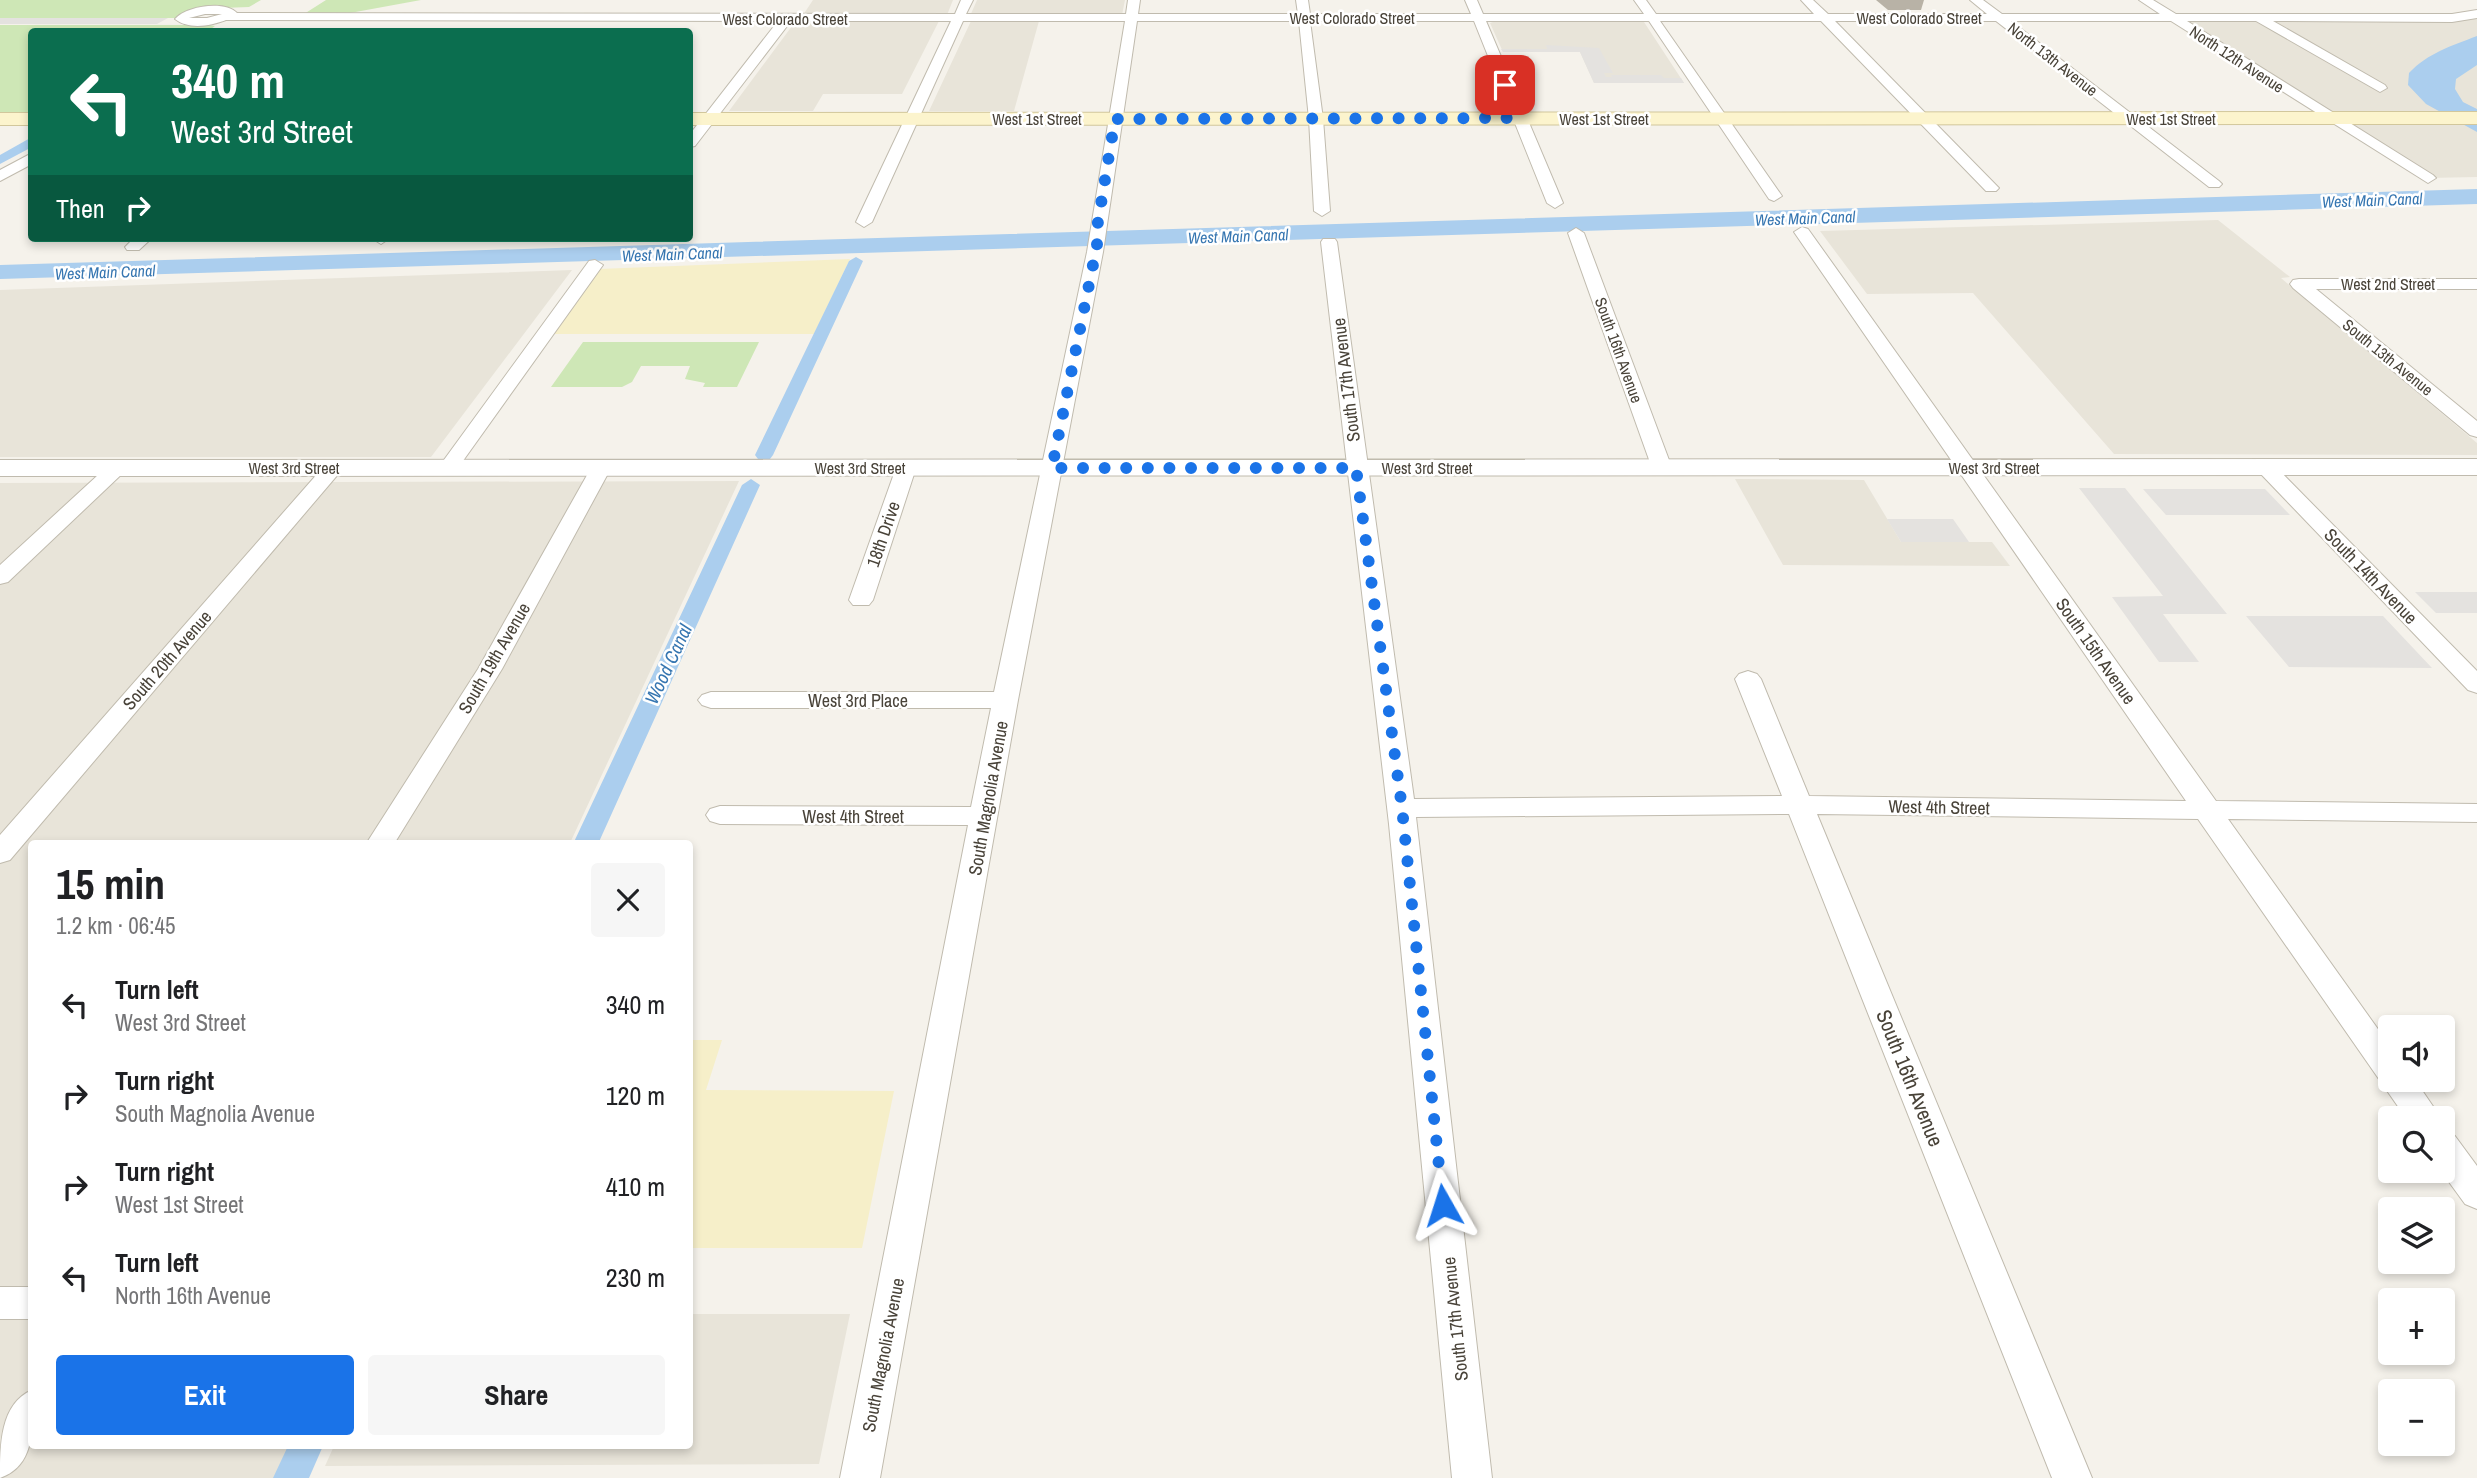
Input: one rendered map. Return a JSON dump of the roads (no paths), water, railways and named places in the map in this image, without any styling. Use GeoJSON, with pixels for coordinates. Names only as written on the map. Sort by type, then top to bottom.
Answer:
{"type":"FeatureCollection","features":[{"type":"Feature","properties":{"kind":"main road","name":"West 1st Street"},"geometry":{"type":"LineString","coordinates":[[698,119],[2477,118]]}},
{"type":"Feature","properties":{"kind":"main road"},"geometry":{"type":"LineString","coordinates":[[0,119],[28,119]]}},
{"type":"Feature","properties":{"kind":"street"},"geometry":{"type":"LineString","coordinates":[[864,222],[967,0]]}},
{"type":"Feature","properties":{"kind":"street","name":"South Magnolia Avenue"},"geometry":{"type":"LineString","coordinates":[[860,1478],[1005,700],[1097,237],[1134,0]]}},
{"type":"Feature","properties":{"kind":"street"},"geometry":{"type":"LineString","coordinates":[[1302,0],[1316,119],[1322,211]]}},
{"type":"Feature","properties":{"kind":"street"},"geometry":{"type":"LineString","coordinates":[[1471,0],[1555,203]]}},
{"type":"Feature","properties":{"kind":"street"},"geometry":{"type":"LineString","coordinates":[[1640,0],[1774,196]]}},
{"type":"Feature","properties":{"kind":"street"},"geometry":{"type":"LineString","coordinates":[[1807,0],[1926,118],[1991,188]]}},
{"type":"Feature","properties":{"kind":"street","name":"North 13th Avenue"},"geometry":{"type":"LineString","coordinates":[[1976,0],[2129,118]]}},
{"type":"Feature","properties":{"kind":"street","name":"North 12th Avenue"},"geometry":{"type":"LineString","coordinates":[[2145,0],[2428,178]]}},
{"type":"Feature","properties":{"kind":"street"},"geometry":{"type":"LineString","coordinates":[[425,28],[453,6]]}},
{"type":"Feature","properties":{"kind":"street","name":"West Colorado Street"},"geometry":{"type":"LineString","coordinates":[[200,22],[184,21],[181,17],[214,10],[230,12],[235,19],[2452,18],[2477,14]]}},
{"type":"Feature","properties":{"kind":"street"},"geometry":{"type":"LineString","coordinates":[[2259,18],[2380,88]]}},
{"type":"Feature","properties":{"kind":"street"},"geometry":{"type":"LineString","coordinates":[[200,22],[235,19]]}},
{"type":"Feature","properties":{"kind":"street"},"geometry":{"type":"LineString","coordinates":[[225,28],[235,19]]}},
{"type":"Feature","properties":{"kind":"street"},"geometry":{"type":"LineString","coordinates":[[600,28],[610,19]]}},
{"type":"Feature","properties":{"kind":"street"},"geometry":{"type":"LineString","coordinates":[[698,119],[786,19]]}},
{"type":"Feature","properties":{"kind":"street"},"geometry":{"type":"LineString","coordinates":[[2129,118],[2214,184]]}},
{"type":"Feature","properties":{"kind":"street"},"geometry":{"type":"LineString","coordinates":[[0,176],[28,159]]}},
{"type":"Feature","properties":{"kind":"street","name":"South 15th Avenue"},"geometry":{"type":"LineString","coordinates":[[1802,232],[2378,1054]]}},
{"type":"Feature","properties":{"kind":"street","name":"South 16th Avenue"},"geometry":{"type":"LineString","coordinates":[[1576,233],[1662,468]]}},
{"type":"Feature","properties":{"kind":"street","name":"South 17th Avenue"},"geometry":{"type":"LineString","coordinates":[[1329,242],[1356,468],[1402,808],[1472,1478]]}},
{"type":"Feature","properties":{"kind":"street"},"geometry":{"type":"LineString","coordinates":[[449,468],[595,265]]}},
{"type":"Feature","properties":{"kind":"street","name":"West 2nd Street"},"geometry":{"type":"LineString","coordinates":[[2299,284],[2477,284]]}},
{"type":"Feature","properties":{"kind":"street","name":"South 13th Avenue"},"geometry":{"type":"LineString","coordinates":[[2299,284],[2477,431]]}},
{"type":"Feature","properties":{"kind":"street","name":"South 14th Avenue"},"geometry":{"type":"LineString","coordinates":[[2265,467],[2477,685]]}},
{"type":"Feature","properties":{"kind":"street","name":"West 3rd Street"},"geometry":{"type":"LineString","coordinates":[[0,468],[2477,467]]}},
{"type":"Feature","properties":{"kind":"street"},"geometry":{"type":"LineString","coordinates":[[0,577],[117,468]]}},
{"type":"Feature","properties":{"kind":"street","name":"South 20th Avenue"},"geometry":{"type":"LineString","coordinates":[[0,853],[333,468]]}},
{"type":"Feature","properties":{"kind":"street","name":"South 19th Avenue"},"geometry":{"type":"LineString","coordinates":[[383,840],[490,669],[601,468]]}},
{"type":"Feature","properties":{"kind":"street","name":"18th Drive"},"geometry":{"type":"LineString","coordinates":[[861,600],[906,468]]}},
{"type":"Feature","properties":{"kind":"street","name":"South 16th Avenue"},"geometry":{"type":"LineString","coordinates":[[1748,679],[2072,1478]]}},
{"type":"Feature","properties":{"kind":"street","name":"West 3rd Place"},"geometry":{"type":"LineString","coordinates":[[711,700],[1005,700]]}},
{"type":"Feature","properties":{"kind":"street","name":"West 4th Street"},"geometry":{"type":"LineString","coordinates":[[1402,808],[1799,805],[2208,812],[2477,813]]}},
{"type":"Feature","properties":{"kind":"street","name":"West 4th Street"},"geometry":{"type":"LineString","coordinates":[[720,815],[985,816]]}},
{"type":"Feature","properties":{"kind":"street"},"geometry":{"type":"LineString","coordinates":[[2455,1163],[2477,1194]]}},
{"type":"Feature","properties":{"kind":"street"},"geometry":{"type":"LineString","coordinates":[[0,1303],[28,1303]]}},
{"type":"Feature","properties":{"kind":"street"},"geometry":{"type":"LineString","coordinates":[[0,1459],[28,1414]]}},
{"type":"Feature","properties":{"kind":"water"},"geometry":{"type":"Polygon","coordinates":[[[2477,36],[2477,65],[2456,79],[2455,89],[2463,102],[2477,109],[2477,132],[2426,104],[2408,85],[2409,73],[2424,60],[2477,36]]]}},
{"type":"Feature","properties":{"kind":"water","name":"West Main Canal"},"geometry":{"type":"Polygon","coordinates":[[[2477,189],[2477,204],[0,279],[0,265],[2477,189]]]}},
{"type":"Feature","properties":{"kind":"waterway"},"geometry":{"type":"LineString","coordinates":[[0,160],[28,143]]}},
{"type":"Feature","properties":{"kind":"waterway","name":"Wood Canal"},"geometry":{"type":"LineString","coordinates":[[764,455],[856,261]]}},
{"type":"Feature","properties":{"kind":"waterway","name":"Wood Canal"},"geometry":{"type":"LineString","coordinates":[[587,840],[751,485]]}},
{"type":"Feature","properties":{"kind":"waterway","name":"Wood Canal"},"geometry":{"type":"LineString","coordinates":[[291,1478],[305,1449]]}}]}
